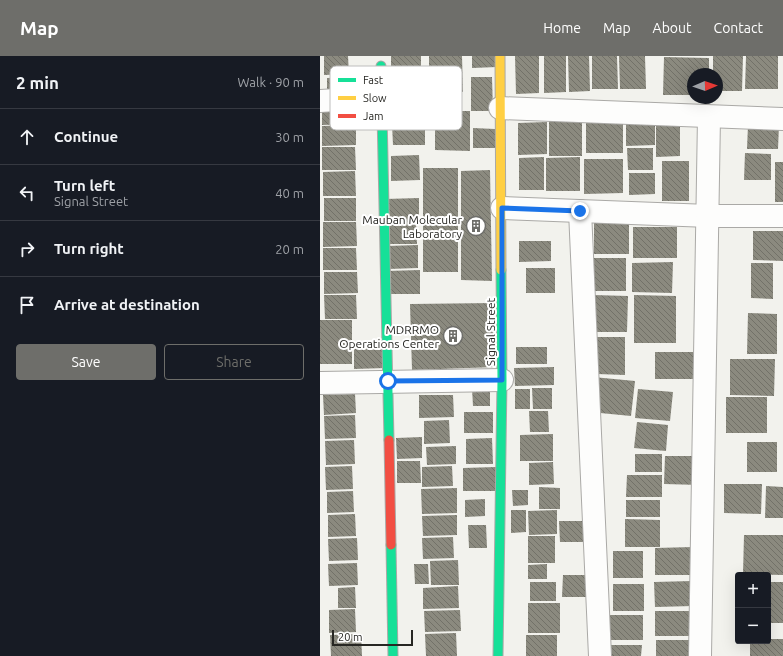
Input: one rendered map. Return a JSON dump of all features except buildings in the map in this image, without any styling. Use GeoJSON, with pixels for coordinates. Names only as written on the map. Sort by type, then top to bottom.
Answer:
{"type":"FeatureCollection","features":[{"type":"Feature","properties":{"kind":"street","name":"Signal Street"},"geometry":{"type":"LineString","coordinates":[[498,656],[502,380],[500,56]]}},
{"type":"Feature","properties":{"kind":"street"},"geometry":{"type":"LineString","coordinates":[[320,100],[330,100]]}},
{"type":"Feature","properties":{"kind":"street"},"geometry":{"type":"LineString","coordinates":[[500,108],[783,119]]}},
{"type":"Feature","properties":{"kind":"street"},"geometry":{"type":"LineString","coordinates":[[700,656],[710,117]]}},
{"type":"Feature","properties":{"kind":"street"},"geometry":{"type":"LineString","coordinates":[[383,130],[393,656]]}},
{"type":"Feature","properties":{"kind":"street"},"geometry":{"type":"LineString","coordinates":[[502,208],[709,216],[783,216]]}},
{"type":"Feature","properties":{"kind":"street"},"geometry":{"type":"LineString","coordinates":[[580,211],[600,656]]}},
{"type":"Feature","properties":{"kind":"street"},"geometry":{"type":"LineString","coordinates":[[320,383],[502,380]]}},
{"type":"Feature","properties":{"kind":"traffic: fast"},"geometry":{"type":"LineString","coordinates":[[382,130],[389,440]]}},
{"type":"Feature","properties":{"kind":"traffic: fast"},"geometry":{"type":"LineString","coordinates":[[498,656],[502,380],[501,270]]}},
{"type":"Feature","properties":{"kind":"traffic: fast"},"geometry":{"type":"LineString","coordinates":[[391,545],[393,656]]}},
{"type":"Feature","properties":{"kind":"traffic: slow"},"geometry":{"type":"LineString","coordinates":[[500,56],[501,270]]}},
{"type":"Feature","properties":{"kind":"traffic: jam"},"geometry":{"type":"LineString","coordinates":[[389,440],[391,545]]}},
{"type":"Feature","properties":{"kind":"place","name":"Mauban Molecular Laboratory"},"geometry":{"type":"Point","coordinates":[476,226]}},
{"type":"Feature","properties":{"kind":"place","name":"MDRRMO Operations Center"},"geometry":{"type":"Point","coordinates":[453,336]}},
{"type":"Feature","properties":{"kind":"route"},"geometry":{"type":"LineString","coordinates":[[388,381],[502,380],[502,208],[580,211]]}}]}
